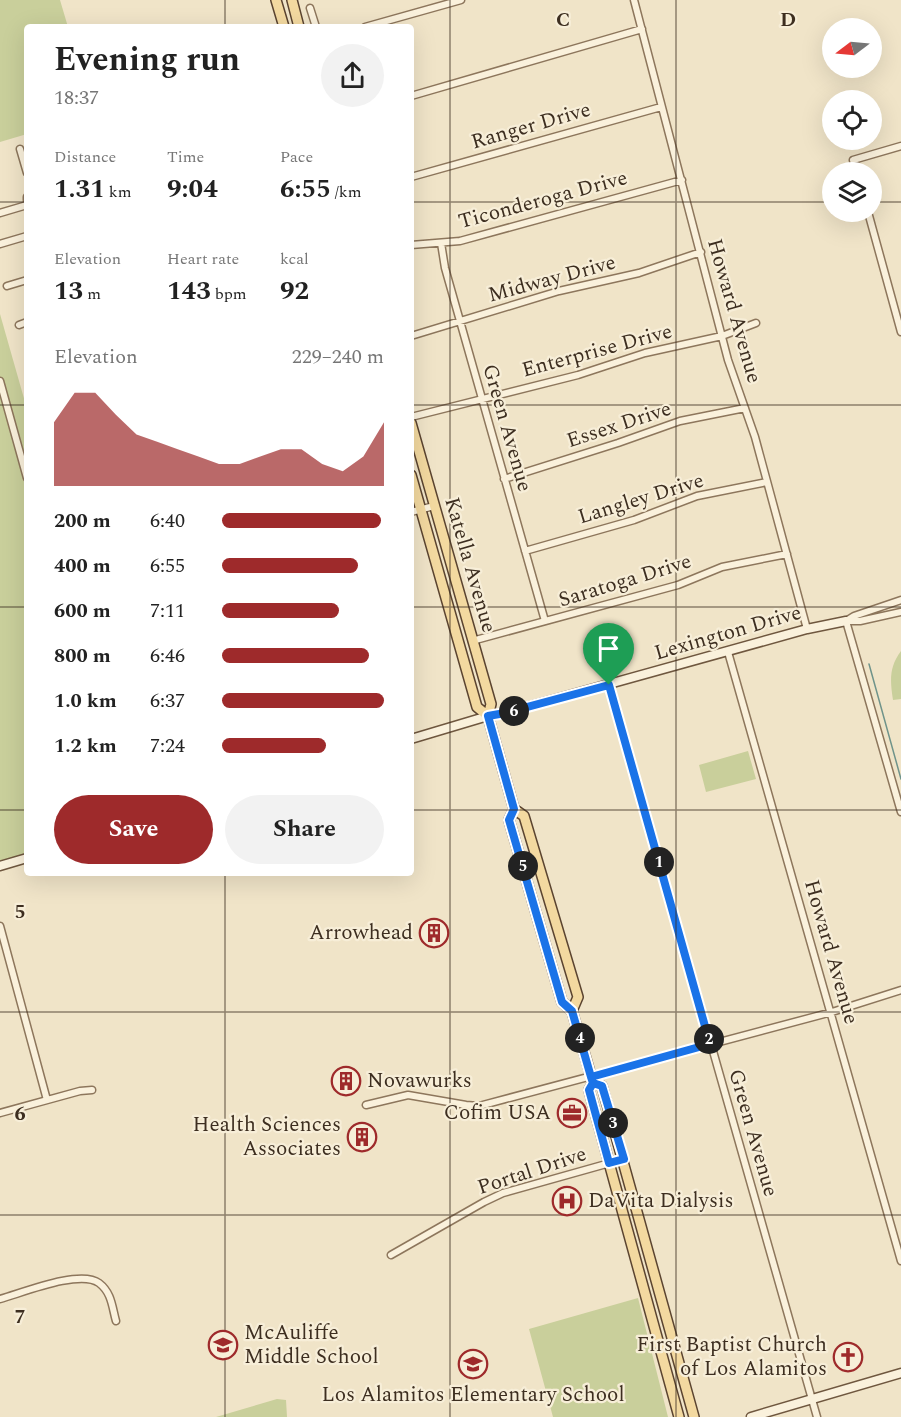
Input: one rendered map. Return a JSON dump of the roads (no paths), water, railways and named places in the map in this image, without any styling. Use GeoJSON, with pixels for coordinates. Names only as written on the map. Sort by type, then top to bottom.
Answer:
{"type":"FeatureCollection","features":[{"type":"Feature","properties":{"kind":"main road"},"geometry":{"type":"LineString","coordinates":[[276,0],[283,24]]}},
{"type":"Feature","properties":{"kind":"main road"},"geometry":{"type":"LineString","coordinates":[[292,0],[298,24]]}},
{"type":"Feature","properties":{"kind":"main road","name":"Katella Avenue"},"geometry":{"type":"LineString","coordinates":[[414,434],[491,704],[488,716],[514,809],[524,816],[578,998],[572,1011]]}},
{"type":"Feature","properties":{"kind":"main road","name":"Katella Avenue"},"geometry":{"type":"LineString","coordinates":[[416,511],[477,707],[488,716]]}},
{"type":"Feature","properties":{"kind":"main road","name":"Katella Avenue"},"geometry":{"type":"LineString","coordinates":[[514,809],[509,820],[562,1002],[572,1011],[592,1080],[589,1090],[679,1417]]}},
{"type":"Feature","properties":{"kind":"main road","name":"Katella Avenue"},"geometry":{"type":"LineString","coordinates":[[592,1080],[602,1086],[694,1417]]}},
{"type":"Feature","properties":{"kind":"street"},"geometry":{"type":"LineString","coordinates":[[376,24],[461,0]]}},
{"type":"Feature","properties":{"kind":"street","name":"Howard Avenue"},"geometry":{"type":"LineString","coordinates":[[634,0],[728,360],[767,482],[807,629]]}},
{"type":"Feature","properties":{"kind":"street"},"geometry":{"type":"LineString","coordinates":[[310,8],[315,24]]}},
{"type":"Feature","properties":{"kind":"street"},"geometry":{"type":"LineString","coordinates":[[414,95],[642,29]]}},
{"type":"Feature","properties":{"kind":"street","name":"Ranger Drive"},"geometry":{"type":"LineString","coordinates":[[414,176],[661,107]]}},
{"type":"Feature","properties":{"kind":"street"},"geometry":{"type":"LineString","coordinates":[[854,162],[853,160],[901,146]]}},
{"type":"Feature","properties":{"kind":"street"},"geometry":{"type":"LineString","coordinates":[[20,149],[24,163]]}},
{"type":"Feature","properties":{"kind":"street","name":"Ticonderoga Drive"},"geometry":{"type":"LineString","coordinates":[[414,245],[460,241],[682,180]]}},
{"type":"Feature","properties":{"kind":"street"},"geometry":{"type":"LineString","coordinates":[[0,213],[24,207]]}},
{"type":"Feature","properties":{"kind":"street"},"geometry":{"type":"LineString","coordinates":[[870,222],[901,332]]}},
{"type":"Feature","properties":{"kind":"street"},"geometry":{"type":"LineString","coordinates":[[0,244],[24,237]]}},
{"type":"Feature","properties":{"kind":"street","name":"Green Avenue"},"geometry":{"type":"LineString","coordinates":[[441,243],[445,268],[545,621]]}},
{"type":"Feature","properties":{"kind":"street","name":"Midway Drive"},"geometry":{"type":"LineString","coordinates":[[414,335],[559,291],[639,273],[700,252]]}},
{"type":"Feature","properties":{"kind":"street"},"geometry":{"type":"LineString","coordinates":[[7,286],[24,281]]}},
{"type":"Feature","properties":{"kind":"street"},"geometry":{"type":"LineString","coordinates":[[19,325],[24,323]]}},
{"type":"Feature","properties":{"kind":"street","name":"Enterprise Drive"},"geometry":{"type":"LineString","coordinates":[[414,416],[578,375],[645,353],[722,336],[756,323]]}},
{"type":"Feature","properties":{"kind":"street"},"geometry":{"type":"LineString","coordinates":[[0,381],[24,467]]}},
{"type":"Feature","properties":{"kind":"street","name":"Essex Drive"},"geometry":{"type":"LineString","coordinates":[[504,478],[618,443],[680,421],[745,408]]}},
{"type":"Feature","properties":{"kind":"street","name":"Langley Drive"},"geometry":{"type":"LineString","coordinates":[[525,551],[634,520],[697,496],[767,482]]}},
{"type":"Feature","properties":{"kind":"street"},"geometry":{"type":"LineString","coordinates":[[416,511],[434,506]]}},
{"type":"Feature","properties":{"kind":"street","name":"Saratoga Drive"},"geometry":{"type":"LineString","coordinates":[[472,642],[678,585],[722,567],[787,554]]}},
{"type":"Feature","properties":{"kind":"street","name":"Lexington Drive"},"geometry":{"type":"LineString","coordinates":[[846,621],[901,600]]}},
{"type":"Feature","properties":{"kind":"street","name":"Lexington Drive"},"geometry":{"type":"LineString","coordinates":[[414,738],[807,629],[901,612]]}},
{"type":"Feature","properties":{"kind":"street"},"geometry":{"type":"LineString","coordinates":[[846,621],[901,812]]}},
{"type":"Feature","properties":{"kind":"street","name":"Howard Avenue"},"geometry":{"type":"LineString","coordinates":[[728,652],[901,1261]]}},
{"type":"Feature","properties":{"kind":"street","name":"Green Avenue"},"geometry":{"type":"LineString","coordinates":[[609,685],[818,1417]]}},
{"type":"Feature","properties":{"kind":"street"},"geometry":{"type":"LineString","coordinates":[[0,866],[24,859]]}},
{"type":"Feature","properties":{"kind":"street"},"geometry":{"type":"LineString","coordinates":[[0,926],[47,1100]]}},
{"type":"Feature","properties":{"kind":"street"},"geometry":{"type":"LineString","coordinates":[[366,1105],[408,1095],[466,1106],[479,1106],[561,1083],[592,1080],[710,1044],[832,1012],[901,990]]}},
{"type":"Feature","properties":{"kind":"street"},"geometry":{"type":"LineString","coordinates":[[0,1113],[92,1090]]}},
{"type":"Feature","properties":{"kind":"street","name":"Portal Drive"},"geometry":{"type":"LineString","coordinates":[[391,1255],[503,1193],[624,1159]]}},
{"type":"Feature","properties":{"kind":"street"},"geometry":{"type":"LineString","coordinates":[[0,1299],[64,1281],[89,1278],[98,1282],[105,1289],[114,1309],[116,1321]]}},
{"type":"Feature","properties":{"kind":"street"},"geometry":{"type":"LineString","coordinates":[[751,1417],[901,1373]]}},
{"type":"Feature","properties":{"kind":"waterway"},"geometry":{"type":"LineString","coordinates":[[869,664],[901,779]]}},
{"type":"Feature","properties":{"kind":"place","name":"Arrowhead"},"geometry":{"type":"Point","coordinates":[434,933]}},
{"type":"Feature","properties":{"kind":"place","name":"Novawurks"},"geometry":{"type":"Point","coordinates":[346,1081]}},
{"type":"Feature","properties":{"kind":"place","name":"Cofim USA"},"geometry":{"type":"Point","coordinates":[572,1113]}},
{"type":"Feature","properties":{"kind":"place","name":"Health Sciences Associates"},"geometry":{"type":"Point","coordinates":[362,1137]}},
{"type":"Feature","properties":{"kind":"place","name":"DaVita Dialysis"},"geometry":{"type":"Point","coordinates":[567,1201]}},
{"type":"Feature","properties":{"kind":"place","name":"McAuliffe Middle School"},"geometry":{"type":"Point","coordinates":[223,1345]}},
{"type":"Feature","properties":{"kind":"place","name":"First Baptist Church of Los Alamitos"},"geometry":{"type":"Point","coordinates":[848,1357]}},
{"type":"Feature","properties":{"kind":"place","name":"Los Alamitos Elementary School"},"geometry":{"type":"Point","coordinates":[473,1364]}}]}
